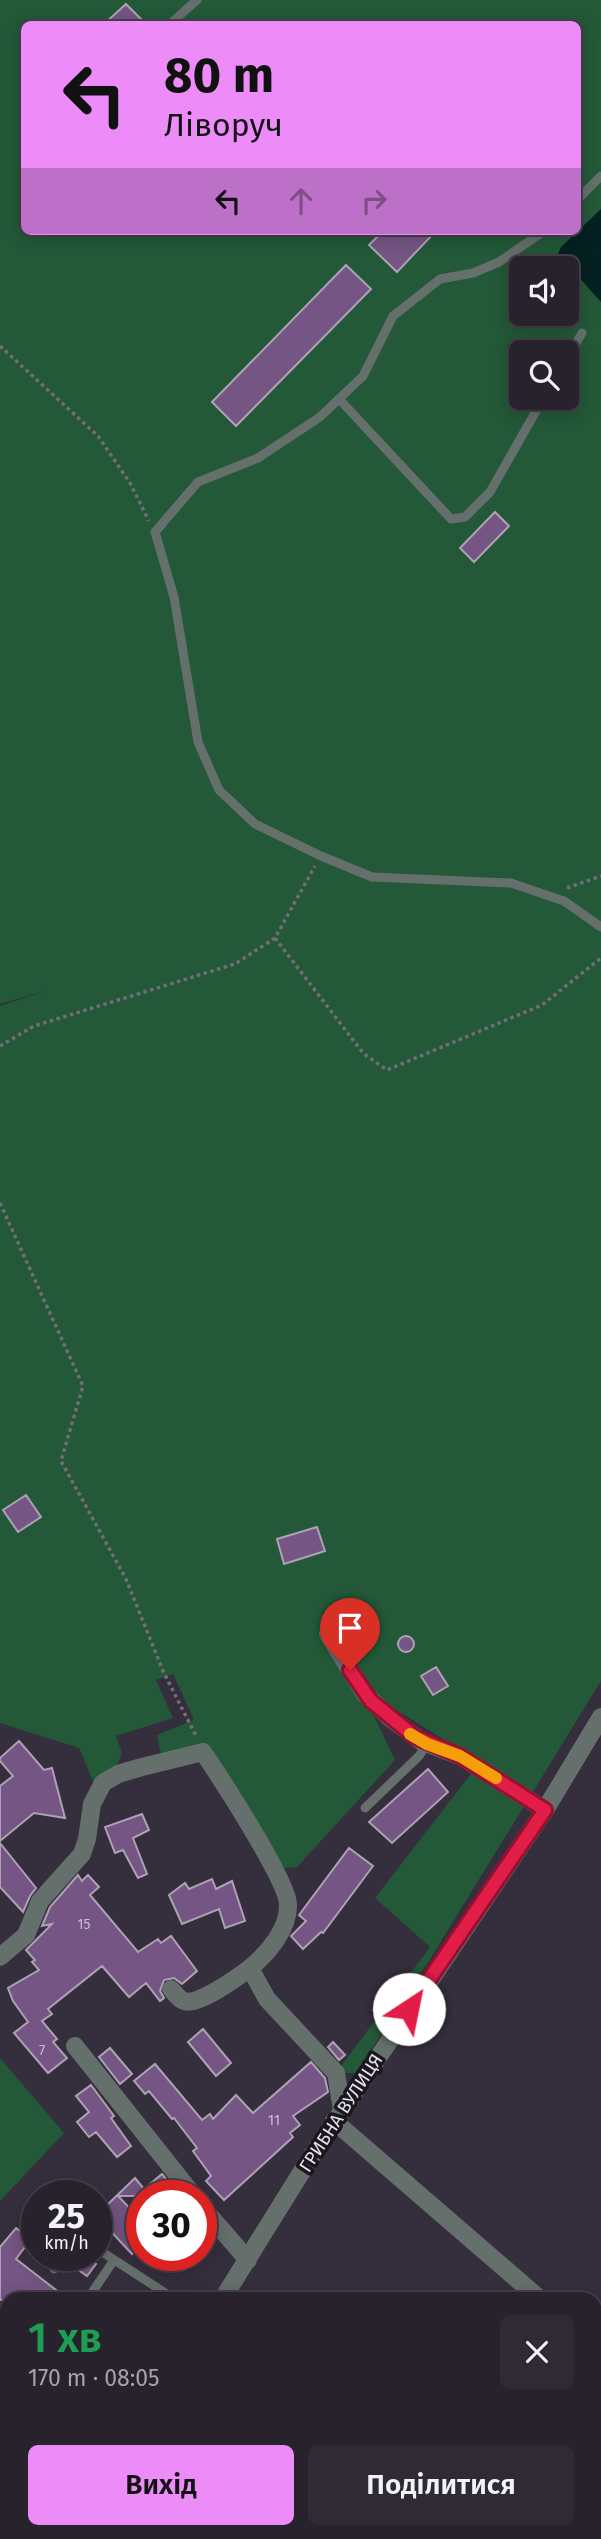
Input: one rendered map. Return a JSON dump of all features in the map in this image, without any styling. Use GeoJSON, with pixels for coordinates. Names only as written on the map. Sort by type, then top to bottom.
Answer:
{"type":"FeatureCollection","features":[{"type":"Feature","properties":{"kind":"street"},"geometry":{"type":"LineString","coordinates":[[328,1634],[371,1701],[415,1737],[460,1756],[545,1810]]}},
{"type":"Feature","properties":{"kind":"street","name":"ГРИБНА ВУЛИЦЯ"},"geometry":{"type":"LineString","coordinates":[[227,2292],[338,2115],[598,1730]]}},
{"type":"Feature","properties":{"kind":"street"},"geometry":{"type":"LineString","coordinates":[[0,1957],[26,1935],[40,1901],[82,1854],[88,1839],[92,1804],[103,1783],[118,1774],[203,1752],[274,1868],[287,1897],[288,1911],[283,1926],[263,1957],[222,1987],[191,2002],[183,2001],[172,1989]]}},
{"type":"Feature","properties":{"kind":"street"},"geometry":{"type":"LineString","coordinates":[[250,1968],[267,1999],[337,2073],[338,2115],[532,2292]]}},
{"type":"Feature","properties":{"kind":"street"},"geometry":{"type":"LineString","coordinates":[[75,2046],[181,2180]]}},
{"type":"Feature","properties":{"kind":"street"},"geometry":{"type":"LineString","coordinates":[[337,2073],[366,2074]]}},
{"type":"Feature","properties":{"kind":"street"},"geometry":{"type":"LineString","coordinates":[[217,2224],[248,2260]]}},
{"type":"Feature","properties":{"kind":"lane"},"geometry":{"type":"LineString","coordinates":[[173,21],[197,0]]}},
{"type":"Feature","properties":{"kind":"lane"},"geometry":{"type":"LineString","coordinates":[[581,196],[601,176]]}},
{"type":"Feature","properties":{"kind":"lane"},"geometry":{"type":"LineString","coordinates":[[538,235],[499,262],[473,273],[440,279],[393,316],[363,376],[320,417],[258,458],[198,482],[155,532],[174,597],[198,742],[219,790],[255,824],[321,856],[373,877],[511,883],[564,901],[601,927]]}},
{"type":"Feature","properties":{"kind":"lane"},"geometry":{"type":"LineString","coordinates":[[578,340],[582,333]]}},
{"type":"Feature","properties":{"kind":"lane"},"geometry":{"type":"LineString","coordinates":[[339,399],[451,519],[465,517],[490,492],[537,410]]}},
{"type":"Feature","properties":{"kind":"lane"},"geometry":{"type":"LineString","coordinates":[[365,1808],[419,1756],[427,1744]]}},
{"type":"Feature","properties":{"kind":"lane"},"geometry":{"type":"LineString","coordinates":[[92,2292],[114,2260],[164,2292]]}},
{"type":"Feature","properties":{"kind":"path"},"geometry":{"type":"LineString","coordinates":[[0,346],[98,436],[130,483],[155,532]]}},
{"type":"Feature","properties":{"kind":"path"},"geometry":{"type":"LineString","coordinates":[[0,1046],[34,1026],[235,964],[275,937],[321,856]]}},
{"type":"Feature","properties":{"kind":"path"},"geometry":{"type":"LineString","coordinates":[[548,896],[601,876]]}},
{"type":"Feature","properties":{"kind":"path"},"geometry":{"type":"LineString","coordinates":[[275,937],[363,1053],[387,1070],[542,1004],[601,958]]}},
{"type":"Feature","properties":{"kind":"path"},"geometry":{"type":"LineString","coordinates":[[0,1203],[83,1386],[61,1461],[126,1579],[163,1671],[203,1752]]}},
{"type":"Feature","properties":{"kind":"green space"},"geometry":{"type":"Polygon","coordinates":[[[0,0],[601,0],[601,1681],[432,1956],[356,2073],[336,2073],[430,1947],[375,1898],[478,1761],[361,1688],[395,1760],[297,1867],[274,1869],[207,1759],[203,1741],[203,1752],[162,1761],[157,1735],[194,1720],[173,1674],[156,1680],[173,1718],[116,1736],[122,1753],[112,1777],[97,1791],[79,1748],[0,1723],[0,1006],[45,991],[0,1004],[0,0]]]}},
{"type":"Feature","properties":{"kind":"green space"},"geometry":{"type":"Polygon","coordinates":[[[0,2058],[64,2133],[0,2201],[0,2058]]]}},
{"type":"Feature","properties":{"kind":"shaded area"},"geometry":{"type":"Polygon","coordinates":[[[601,209],[601,302],[579,277],[579,256],[558,254],[561,247],[574,235],[581,235],[581,228],[601,209]]]}},
{"type":"Feature","properties":{"kind":"building"},"geometry":{"type":"Polygon","coordinates":[[[126,4],[143,21],[107,21],[126,4]]]}},
{"type":"Feature","properties":{"kind":"building"},"geometry":{"type":"Polygon","coordinates":[[[379,235],[432,235],[397,272],[369,245],[379,235]]]}},
{"type":"Feature","properties":{"kind":"building"},"geometry":{"type":"Polygon","coordinates":[[[346,265],[371,289],[236,426],[212,402],[346,265]]]}},
{"type":"Feature","properties":{"kind":"building"},"geometry":{"type":"Polygon","coordinates":[[[495,512],[509,526],[474,562],[460,548],[495,512]]]}},
{"type":"Feature","properties":{"kind":"building"},"geometry":{"type":"Polygon","coordinates":[[[26,1495],[41,1517],[18,1532],[3,1510],[26,1495]]]}},
{"type":"Feature","properties":{"kind":"building"},"geometry":{"type":"Polygon","coordinates":[[[317,1527],[325,1551],[284,1564],[277,1539],[317,1527]]]}},
{"type":"Feature","properties":{"kind":"building"},"geometry":{"type":"Polygon","coordinates":[[[406,1636],[412,1638],[412,1650],[406,1652],[400,1650],[398,1644],[400,1638],[406,1636]]]}},
{"type":"Feature","properties":{"kind":"building"},"geometry":{"type":"Polygon","coordinates":[[[436,1667],[448,1686],[433,1695],[421,1676],[436,1667]]]}},
{"type":"Feature","properties":{"kind":"building"},"geometry":{"type":"Polygon","coordinates":[[[19,1741],[44,1770],[52,1768],[65,1818],[34,1813],[0,1841],[0,1786],[13,1776],[0,1758],[19,1741]]]}},
{"type":"Feature","properties":{"kind":"building"},"geometry":{"type":"Polygon","coordinates":[[[428,1769],[448,1792],[392,1843],[369,1822],[428,1769]]]}},
{"type":"Feature","properties":{"kind":"building"},"geometry":{"type":"Polygon","coordinates":[[[142,1814],[149,1830],[133,1838],[147,1874],[138,1878],[123,1850],[115,1853],[105,1827],[142,1814]]]}},
{"type":"Feature","properties":{"kind":"building"},"geometry":{"type":"Polygon","coordinates":[[[0,1843],[36,1888],[23,1912],[0,1887],[0,1843]]]}},
{"type":"Feature","properties":{"kind":"building"},"geometry":{"type":"Polygon","coordinates":[[[349,1848],[373,1866],[323,1933],[303,1949],[291,1936],[306,1921],[299,1915],[349,1848]]]}},
{"type":"Feature","properties":{"kind":"building"},"geometry":{"type":"Polygon","coordinates":[[[78,1875],[82,1881],[88,1875],[99,1887],[90,1895],[138,1952],[158,1939],[161,1943],[171,1936],[197,1971],[182,1984],[174,1978],[164,1980],[160,1991],[164,1998],[160,2001],[146,1983],[129,1997],[102,1966],[48,2009],[52,2014],[42,2021],[57,2039],[53,2042],[67,2058],[48,2073],[14,2033],[28,2022],[13,2001],[8,1988],[39,1970],[26,1950],[52,1924],[42,1926],[50,1907],[78,1875]]]}},
{"type":"Feature","properties":{"kind":"building"},"geometry":{"type":"Polygon","coordinates":[[[212,1879],[216,1889],[232,1881],[245,1921],[225,1928],[219,1909],[182,1924],[169,1895],[185,1883],[189,1889],[212,1879]]]}},
{"type":"Feature","properties":{"kind":"building"},"geometry":{"type":"Polygon","coordinates":[[[203,2029],[231,2063],[216,2076],[188,2042],[203,2029]]]}},
{"type":"Feature","properties":{"kind":"building"},"geometry":{"type":"Polygon","coordinates":[[[333,2042],[345,2055],[339,2060],[328,2047],[333,2042]]]}},
{"type":"Feature","properties":{"kind":"building"},"geometry":{"type":"Polygon","coordinates":[[[110,2048],[132,2074],[120,2084],[99,2057],[110,2048]]]}},
{"type":"Feature","properties":{"kind":"building"},"geometry":{"type":"Polygon","coordinates":[[[311,2062],[325,2078],[328,2092],[293,2116],[300,2125],[290,2133],[293,2137],[224,2200],[217,2193],[217,2180],[207,2180],[211,2176],[193,2151],[197,2148],[149,2091],[145,2094],[134,2081],[155,2064],[202,2120],[210,2114],[213,2119],[236,2095],[253,2113],[311,2062]]]}},
{"type":"Feature","properties":{"kind":"building"},"geometry":{"type":"Polygon","coordinates":[[[91,2085],[114,2116],[111,2118],[131,2146],[117,2157],[96,2132],[89,2137],[77,2122],[89,2112],[76,2096],[91,2085]]]}},
{"type":"Feature","properties":{"kind":"building"},"geometry":{"type":"Polygon","coordinates":[[[162,2174],[167,2180],[155,2180],[162,2174]]]}},
{"type":"Feature","properties":{"kind":"building"},"geometry":{"type":"Polygon","coordinates":[[[126,2187],[126,2196],[118,2196],[126,2204],[126,2248],[112,2233],[112,2200],[126,2187]]]}},
{"type":"Feature","properties":{"kind":"building"},"geometry":{"type":"Polygon","coordinates":[[[16,2228],[21,2232],[21,2252],[16,2259],[21,2263],[21,2271],[32,2271],[59,2292],[0,2292],[0,2247],[16,2228]]]}},
{"type":"Feature","properties":{"kind":"slow traffic"},"geometry":{"type":"LineString","coordinates":[[410,1734],[427,1744],[460,1756],[496,1778]]}},
{"type":"Feature","properties":{"kind":"route"},"geometry":{"type":"LineString","coordinates":[[350,1670],[371,1701],[415,1737],[460,1756],[545,1810],[409,2009]]}}]}
